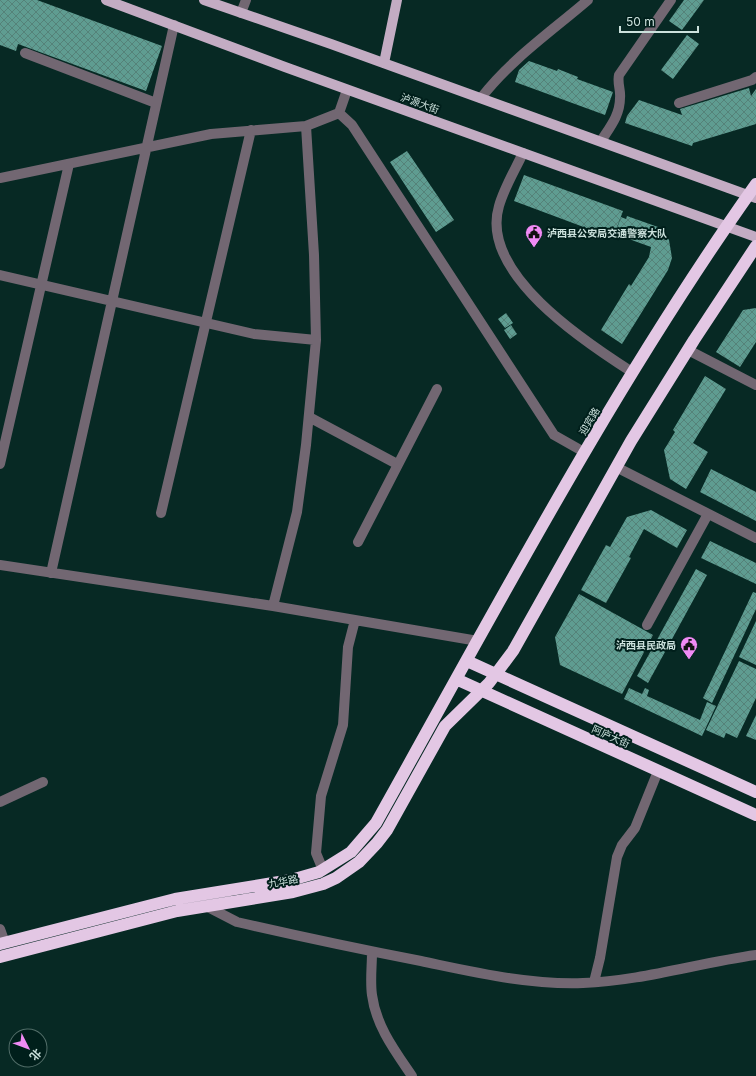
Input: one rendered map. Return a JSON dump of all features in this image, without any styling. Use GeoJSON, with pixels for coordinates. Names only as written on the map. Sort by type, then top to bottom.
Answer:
{"type":"FeatureCollection","features":[{"type":"Feature","properties":{"kind":"highway","name":"迎宾路"},"geometry":{"type":"LineString","coordinates":[[456,679],[584,452],[632,372],[726,227],[752,196],[756,184]]}},
{"type":"Feature","properties":{"kind":"highway"},"geometry":{"type":"LineString","coordinates":[[481,691],[496,674],[521,638],[616,467],[688,350],[756,246]]}},
{"type":"Feature","properties":{"kind":"highway"},"geometry":{"type":"LineString","coordinates":[[467,661],[756,792]]}},
{"type":"Feature","properties":{"kind":"highway","name":"九华路"},"geometry":{"type":"LineString","coordinates":[[3,944],[175,899],[291,880],[323,870],[351,852],[376,823],[456,679]]}},
{"type":"Feature","properties":{"kind":"highway","name":"阿庐大街"},"geometry":{"type":"LineString","coordinates":[[456,679],[756,815]]}},
{"type":"Feature","properties":{"kind":"highway","name":"九华路"},"geometry":{"type":"LineString","coordinates":[[0,957],[110,928],[206,906],[294,892],[323,884],[336,878],[359,862],[387,830],[445,726],[481,691]]}},
{"type":"Feature","properties":{"kind":"main road","name":"泸源大街"},"geometry":{"type":"LineString","coordinates":[[106,0],[347,90],[756,237]]}},
{"type":"Feature","properties":{"kind":"main road"},"geometry":{"type":"LineString","coordinates":[[384,63],[397,0]]}},
{"type":"Feature","properties":{"kind":"main road"},"geometry":{"type":"LineString","coordinates":[[208,1],[752,196]]}},
{"type":"Feature","properties":{"kind":"street"},"geometry":{"type":"LineString","coordinates":[[241,13],[246,0]]}},
{"type":"Feature","properties":{"kind":"street"},"geometry":{"type":"LineString","coordinates":[[481,98],[492,82],[588,0]]}},
{"type":"Feature","properties":{"kind":"street"},"geometry":{"type":"LineString","coordinates":[[601,141],[619,111],[621,95],[617,81],[619,75],[671,0]]}},
{"type":"Feature","properties":{"kind":"street"},"geometry":{"type":"LineString","coordinates":[[51,573],[174,26]]}},
{"type":"Feature","properties":{"kind":"street"},"geometry":{"type":"LineString","coordinates":[[25,53],[156,103]]}},
{"type":"Feature","properties":{"kind":"street"},"geometry":{"type":"LineString","coordinates":[[679,103],[752,80],[756,77]]}},
{"type":"Feature","properties":{"kind":"street"},"geometry":{"type":"LineString","coordinates":[[0,178],[211,134],[306,126],[339,113],[347,90]]}},
{"type":"Feature","properties":{"kind":"street"},"geometry":{"type":"LineString","coordinates":[[339,113],[352,125],[554,435],[584,452]]}},
{"type":"Feature","properties":{"kind":"street"},"geometry":{"type":"LineString","coordinates":[[273,606],[297,512],[309,417],[316,340],[314,255],[306,126]]}},
{"type":"Feature","properties":{"kind":"street"},"geometry":{"type":"LineString","coordinates":[[161,513],[251,130]]}},
{"type":"Feature","properties":{"kind":"street"},"geometry":{"type":"LineString","coordinates":[[523,153],[499,206],[497,229],[503,255],[522,282],[545,308],[566,328],[632,372]]}},
{"type":"Feature","properties":{"kind":"street"},"geometry":{"type":"LineString","coordinates":[[0,464],[69,164]]}},
{"type":"Feature","properties":{"kind":"street"},"geometry":{"type":"LineString","coordinates":[[0,275],[276,338],[316,340]]}},
{"type":"Feature","properties":{"kind":"street"},"geometry":{"type":"LineString","coordinates":[[688,350],[756,385]]}},
{"type":"Feature","properties":{"kind":"street"},"geometry":{"type":"LineString","coordinates":[[358,542],[437,389]]}},
{"type":"Feature","properties":{"kind":"street"},"geometry":{"type":"LineString","coordinates":[[309,417],[398,464]]}},
{"type":"Feature","properties":{"kind":"street"},"geometry":{"type":"LineString","coordinates":[[616,467],[756,538]]}},
{"type":"Feature","properties":{"kind":"street"},"geometry":{"type":"LineString","coordinates":[[647,625],[708,514]]}},
{"type":"Feature","properties":{"kind":"street"},"geometry":{"type":"LineString","coordinates":[[0,565],[273,606],[478,642]]}},
{"type":"Feature","properties":{"kind":"street"},"geometry":{"type":"LineString","coordinates":[[323,870],[316,853],[321,796],[343,725],[348,647],[355,620]]}},
{"type":"Feature","properties":{"kind":"street"},"geometry":{"type":"LineString","coordinates":[[594,982],[600,958],[617,857],[622,845],[635,828],[658,771]]}},
{"type":"Feature","properties":{"kind":"street"},"geometry":{"type":"LineString","coordinates":[[1,800],[43,782]]}},
{"type":"Feature","properties":{"kind":"street"},"geometry":{"type":"LineString","coordinates":[[206,906],[237,922],[372,952],[502,978],[565,983],[594,982],[661,973],[756,955]]}},
{"type":"Feature","properties":{"kind":"street"},"geometry":{"type":"LineString","coordinates":[[0,929],[3,944]]}},
{"type":"Feature","properties":{"kind":"street"},"geometry":{"type":"LineString","coordinates":[[372,952],[372,994],[379,1021],[397,1055],[412,1076]]}},
{"type":"Feature","properties":{"kind":"building"},"geometry":{"type":"Polygon","coordinates":[[[0,0],[37,0],[162,46],[146,91],[18,44],[16,51],[0,45],[0,0]]]}},
{"type":"Feature","properties":{"kind":"building"},"geometry":{"type":"Polygon","coordinates":[[[684,0],[704,0],[682,30],[669,21],[684,0]]]}},
{"type":"Feature","properties":{"kind":"building"},"geometry":{"type":"Polygon","coordinates":[[[687,35],[699,44],[673,79],[661,70],[687,35]]]}},
{"type":"Feature","properties":{"kind":"building"},"geometry":{"type":"Polygon","coordinates":[[[529,61],[557,71],[558,69],[578,77],[577,79],[613,92],[605,115],[515,82],[519,70],[529,61]]]}},
{"type":"Feature","properties":{"kind":"building"},"geometry":{"type":"Polygon","coordinates":[[[749,88],[751,96],[756,89],[756,124],[693,143],[692,146],[625,123],[627,116],[639,100],[682,115],[680,109],[749,88]]]}},
{"type":"Feature","properties":{"kind":"building"},"geometry":{"type":"Polygon","coordinates":[[[407,151],[454,220],[436,232],[390,162],[407,151]]]}},
{"type":"Feature","properties":{"kind":"building"},"geometry":{"type":"Polygon","coordinates":[[[524,175],[623,211],[613,238],[514,201],[524,175]]]}},
{"type":"Feature","properties":{"kind":"building"},"geometry":{"type":"Polygon","coordinates":[[[627,216],[658,227],[669,240],[672,258],[668,270],[622,344],[601,330],[629,284],[631,286],[649,257],[651,247],[615,234],[621,217],[626,219],[627,216]]]}},
{"type":"Feature","properties":{"kind":"building"},"geometry":{"type":"Polygon","coordinates":[[[756,308],[756,342],[740,367],[716,352],[743,310],[756,308]]]}},
{"type":"Feature","properties":{"kind":"building"},"geometry":{"type":"Polygon","coordinates":[[[506,313],[513,323],[505,328],[498,319],[506,313]]]}},
{"type":"Feature","properties":{"kind":"building"},"geometry":{"type":"Polygon","coordinates":[[[511,325],[517,334],[510,339],[504,330],[511,325]]]}},
{"type":"Feature","properties":{"kind":"building"},"geometry":{"type":"Polygon","coordinates":[[[705,376],[726,389],[693,443],[708,452],[686,489],[670,479],[664,450],[675,432],[673,430],[705,376]]]}},
{"type":"Feature","properties":{"kind":"building"},"geometry":{"type":"Polygon","coordinates":[[[711,469],[756,492],[756,521],[700,492],[711,469]]]}},
{"type":"Feature","properties":{"kind":"building"},"geometry":{"type":"Polygon","coordinates":[[[651,510],[687,530],[677,548],[644,529],[629,557],[631,558],[606,603],[581,590],[606,545],[610,547],[627,517],[651,510]]]}},
{"type":"Feature","properties":{"kind":"building"},"geometry":{"type":"Polygon","coordinates":[[[710,541],[756,563],[756,584],[701,558],[710,541]]]}},
{"type":"Feature","properties":{"kind":"building"},"geometry":{"type":"Polygon","coordinates":[[[696,569],[707,575],[648,683],[637,676],[696,569]]]}},
{"type":"Feature","properties":{"kind":"building"},"geometry":{"type":"Polygon","coordinates":[[[753,592],[756,593],[756,609],[712,703],[703,698],[753,592]]]}},
{"type":"Feature","properties":{"kind":"building"},"geometry":{"type":"Polygon","coordinates":[[[579,594],[653,635],[622,694],[560,665],[555,637],[579,594]]]}},
{"type":"Feature","properties":{"kind":"building"},"geometry":{"type":"Polygon","coordinates":[[[756,621],[756,665],[739,657],[756,621]]]}},
{"type":"Feature","properties":{"kind":"building"},"geometry":{"type":"Polygon","coordinates":[[[739,661],[756,669],[756,698],[737,738],[726,733],[724,738],[706,730],[739,661]]]}},
{"type":"Feature","properties":{"kind":"building"},"geometry":{"type":"Polygon","coordinates":[[[629,688],[642,694],[645,688],[649,690],[647,696],[700,720],[707,702],[716,706],[702,736],[624,699],[629,688]]]}},
{"type":"Feature","properties":{"kind":"building"},"geometry":{"type":"Polygon","coordinates":[[[756,715],[756,740],[746,736],[756,715]]]}},
{"type":"Feature","properties":{"kind":"place","name":"泸西县公安局交通警察大队"},"geometry":{"type":"Point","coordinates":[534,248]}},
{"type":"Feature","properties":{"kind":"place","name":"泸西县民政局"},"geometry":{"type":"Point","coordinates":[689,660]}}]}
